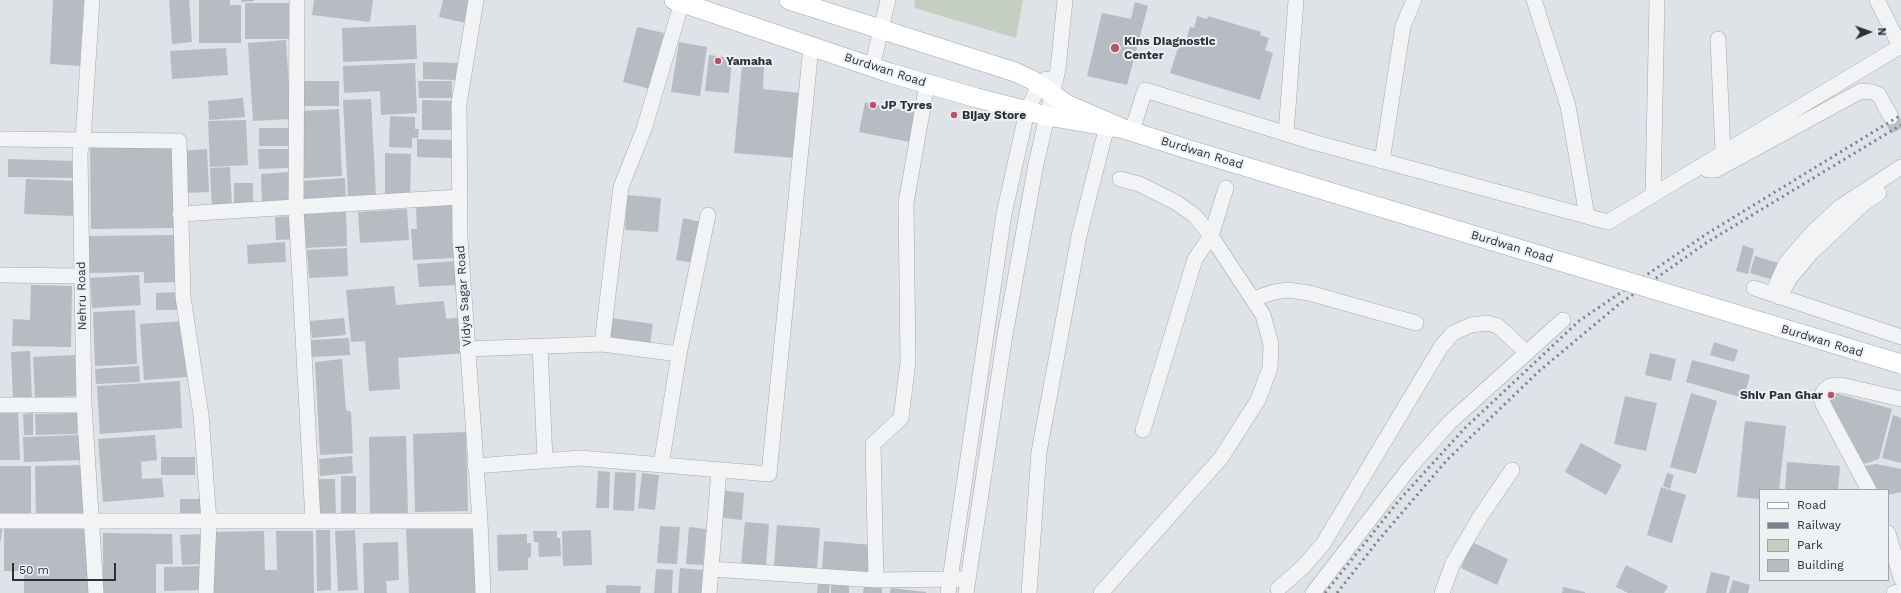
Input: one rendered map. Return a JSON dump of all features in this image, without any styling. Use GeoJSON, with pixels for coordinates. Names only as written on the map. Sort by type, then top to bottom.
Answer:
{"type":"FeatureCollection","features":[{"type":"Feature","properties":{"kind":"main road","name":"Burdwan Road"},"geometry":{"type":"LineString","coordinates":[[789,0],[1015,72],[1045,89],[1068,105],[1121,129]]}},
{"type":"Feature","properties":{"kind":"main road","name":"Burdwan Road"},"geometry":{"type":"LineString","coordinates":[[678,1],[872,67],[927,84],[1047,116],[1121,129],[1901,364]]}},
{"type":"Feature","properties":{"kind":"street","name":"Nehru Road"},"geometry":{"type":"LineString","coordinates":[[92,0],[89,21],[83,140],[80,152],[84,405],[96,593]]}},
{"type":"Feature","properties":{"kind":"street"},"geometry":{"type":"LineString","coordinates":[[297,0],[296,207],[313,521]]}},
{"type":"Feature","properties":{"kind":"street","name":"Vidya Sagar Road"},"geometry":{"type":"LineString","coordinates":[[476,0],[459,104],[460,239],[480,521],[483,593]]}},
{"type":"Feature","properties":{"kind":"street"},"geometry":{"type":"LineString","coordinates":[[872,67],[888,0]]}},
{"type":"Feature","properties":{"kind":"street"},"geometry":{"type":"LineString","coordinates":[[949,586],[1004,214],[1018,144],[1027,111],[1045,89],[1058,69],[1065,0]]}},
{"type":"Feature","properties":{"kind":"street"},"geometry":{"type":"LineString","coordinates":[[1286,134],[1296,0]]}},
{"type":"Feature","properties":{"kind":"street"},"geometry":{"type":"LineString","coordinates":[[1382,160],[1403,26],[1414,0]]}},
{"type":"Feature","properties":{"kind":"street"},"geometry":{"type":"LineString","coordinates":[[1534,0],[1568,106],[1587,216]]}},
{"type":"Feature","properties":{"kind":"street"},"geometry":{"type":"LineString","coordinates":[[1653,194],[1657,0]]}},
{"type":"Feature","properties":{"kind":"street"},"geometry":{"type":"LineString","coordinates":[[1029,593],[1039,452],[1079,236],[1121,129],[1145,90],[1286,134],[1608,222],[1901,46],[1878,0]]}},
{"type":"Feature","properties":{"kind":"street"},"geometry":{"type":"LineString","coordinates":[[602,344],[621,187],[644,129],[678,1]]}},
{"type":"Feature","properties":{"kind":"street"},"geometry":{"type":"LineString","coordinates":[[1718,39],[1723,153]]}},
{"type":"Feature","properties":{"kind":"street"},"geometry":{"type":"LineString","coordinates":[[475,466],[580,458],[769,474],[811,46]]}},
{"type":"Feature","properties":{"kind":"street"},"geometry":{"type":"LineString","coordinates":[[876,580],[873,444],[901,418],[908,362],[906,203],[927,84]]}},
{"type":"Feature","properties":{"kind":"street"},"geometry":{"type":"LineString","coordinates":[[711,569],[966,587],[1005,335],[1036,164],[1047,116],[1045,89]]}},
{"type":"Feature","properties":{"kind":"street"},"geometry":{"type":"LineString","coordinates":[[1702,166],[1708,170],[1716,170],[1861,91],[1879,94],[1891,118]]}},
{"type":"Feature","properties":{"kind":"street"},"geometry":{"type":"LineString","coordinates":[[0,139],[179,141],[183,297],[201,415],[209,521],[206,593]]}},
{"type":"Feature","properties":{"kind":"street"},"geometry":{"type":"LineString","coordinates":[[1776,295],[1786,276],[1795,250],[1826,219],[1857,195],[1901,167]]}},
{"type":"Feature","properties":{"kind":"street"},"geometry":{"type":"LineString","coordinates":[[1786,276],[1863,204],[1901,177]]}},
{"type":"Feature","properties":{"kind":"street"},"geometry":{"type":"LineString","coordinates":[[1101,593],[1221,458],[1258,400],[1270,368],[1271,344],[1263,315],[1211,236],[1195,216],[1177,203],[1139,184],[1120,179]]}},
{"type":"Feature","properties":{"kind":"street"},"geometry":{"type":"LineString","coordinates":[[1143,430],[1195,259],[1211,236],[1226,188]]}},
{"type":"Feature","properties":{"kind":"street"},"geometry":{"type":"LineString","coordinates":[[180,214],[460,198]]}},
{"type":"Feature","properties":{"kind":"street"},"geometry":{"type":"LineString","coordinates":[[661,465],[679,354],[708,215]]}},
{"type":"Feature","properties":{"kind":"street"},"geometry":{"type":"LineString","coordinates":[[0,274],[81,276]]}},
{"type":"Feature","properties":{"kind":"street"},"geometry":{"type":"LineString","coordinates":[[1754,288],[1901,337]]}},
{"type":"Feature","properties":{"kind":"street"},"geometry":{"type":"LineString","coordinates":[[1253,299],[1274,292],[1288,290],[1309,293],[1416,323]]}},
{"type":"Feature","properties":{"kind":"street"},"geometry":{"type":"LineString","coordinates":[[1313,593],[1416,461],[1450,422],[1563,320]]}},
{"type":"Feature","properties":{"kind":"street"},"geometry":{"type":"LineString","coordinates":[[1278,589],[1303,567],[1323,544],[1441,347],[1453,333],[1471,325],[1487,324],[1498,326],[1527,353]]}},
{"type":"Feature","properties":{"kind":"street"},"geometry":{"type":"LineString","coordinates":[[467,349],[602,344],[679,354]]}},
{"type":"Feature","properties":{"kind":"street"},"geometry":{"type":"LineString","coordinates":[[540,346],[545,460]]}},
{"type":"Feature","properties":{"kind":"street"},"geometry":{"type":"LineString","coordinates":[[1867,489],[1822,402],[1823,392],[1830,386],[1841,385],[1901,399]]}},
{"type":"Feature","properties":{"kind":"street"},"geometry":{"type":"LineString","coordinates":[[0,405],[84,405]]}},
{"type":"Feature","properties":{"kind":"street"},"geometry":{"type":"LineString","coordinates":[[709,593],[719,470]]}},
{"type":"Feature","properties":{"kind":"street"},"geometry":{"type":"LineString","coordinates":[[1442,593],[1453,563],[1480,517],[1512,470]]}},
{"type":"Feature","properties":{"kind":"street"},"geometry":{"type":"LineString","coordinates":[[0,521],[480,521]]}},
{"type":"Feature","properties":{"kind":"street"},"geometry":{"type":"LineString","coordinates":[[1889,536],[1901,578]]}},
{"type":"Feature","properties":{"kind":"street"},"geometry":{"type":"LineString","coordinates":[[1894,593],[1901,591]]}},
{"type":"Feature","properties":{"kind":"green space"},"geometry":{"type":"Polygon","coordinates":[[[915,0],[1023,0],[1016,38],[914,8],[915,0]]]}},
{"type":"Feature","properties":{"kind":"building"},"geometry":{"type":"Polygon","coordinates":[[[53,0],[84,0],[80,66],[50,64],[53,0]]]}},
{"type":"Feature","properties":{"kind":"building"},"geometry":{"type":"Polygon","coordinates":[[[169,0],[189,0],[192,42],[172,44],[169,0]]]}},
{"type":"Feature","properties":{"kind":"building"},"geometry":{"type":"Polygon","coordinates":[[[199,0],[230,0],[230,5],[241,5],[241,43],[199,43],[199,0]]]}},
{"type":"Feature","properties":{"kind":"building"},"geometry":{"type":"Polygon","coordinates":[[[241,0],[254,0],[254,1],[241,2],[241,0]]]}},
{"type":"Feature","properties":{"kind":"building"},"geometry":{"type":"Polygon","coordinates":[[[314,0],[373,0],[370,22],[312,15],[314,0]]]}},
{"type":"Feature","properties":{"kind":"building"},"geometry":{"type":"Polygon","coordinates":[[[443,0],[471,0],[466,23],[439,17],[443,0]]]}},
{"type":"Feature","properties":{"kind":"building","name":"Kins Diagnostic Center"},"geometry":{"type":"Polygon","coordinates":[[[1135,2],[1148,6],[1127,85],[1087,76],[1102,13],[1131,19],[1135,2]]]}},
{"type":"Feature","properties":{"kind":"building"},"geometry":{"type":"Polygon","coordinates":[[[245,3],[293,3],[293,39],[245,39],[245,3]]]}},
{"type":"Feature","properties":{"kind":"building"},"geometry":{"type":"Polygon","coordinates":[[[1197,16],[1207,19],[1208,16],[1261,32],[1260,35],[1269,38],[1265,50],[1273,53],[1260,100],[1170,73],[1180,42],[1185,43],[1190,27],[1194,28],[1197,16]]]}},
{"type":"Feature","properties":{"kind":"building"},"geometry":{"type":"Polygon","coordinates":[[[416,25],[417,59],[343,62],[342,28],[416,25]]]}},
{"type":"Feature","properties":{"kind":"building"},"geometry":{"type":"Polygon","coordinates":[[[637,27],[664,33],[650,89],[623,82],[637,27]]]}},
{"type":"Feature","properties":{"kind":"building"},"geometry":{"type":"Polygon","coordinates":[[[286,40],[291,119],[253,121],[248,43],[286,40]]]}},
{"type":"Feature","properties":{"kind":"building"},"geometry":{"type":"Polygon","coordinates":[[[679,42],[707,47],[700,96],[671,92],[679,42]]]}},
{"type":"Feature","properties":{"kind":"building"},"geometry":{"type":"Polygon","coordinates":[[[226,48],[228,75],[172,79],[170,51],[226,48]]]}},
{"type":"Feature","properties":{"kind":"building"},"geometry":{"type":"Polygon","coordinates":[[[709,55],[732,58],[729,93],[705,91],[709,55]]]}},
{"type":"Feature","properties":{"kind":"building"},"geometry":{"type":"Polygon","coordinates":[[[423,62],[459,63],[459,80],[423,79],[423,62]]]}},
{"type":"Feature","properties":{"kind":"building"},"geometry":{"type":"Polygon","coordinates":[[[415,63],[417,113],[381,115],[380,91],[344,93],[343,66],[415,63]]]}},
{"type":"Feature","properties":{"kind":"building"},"geometry":{"type":"Polygon","coordinates":[[[742,66],[764,67],[763,89],[801,93],[795,158],[734,153],[742,66]]]}},
{"type":"Feature","properties":{"kind":"building"},"geometry":{"type":"Polygon","coordinates":[[[301,81],[339,81],[339,106],[301,106],[301,81]]]}},
{"type":"Feature","properties":{"kind":"building"},"geometry":{"type":"Polygon","coordinates":[[[418,81],[452,81],[452,98],[419,98],[418,81]]]}},
{"type":"Feature","properties":{"kind":"building"},"geometry":{"type":"Polygon","coordinates":[[[243,98],[245,117],[209,120],[208,101],[243,98]]]}},
{"type":"Feature","properties":{"kind":"building"},"geometry":{"type":"Polygon","coordinates":[[[371,99],[376,195],[348,196],[343,100],[371,99]]]}},
{"type":"Feature","properties":{"kind":"building"},"geometry":{"type":"Polygon","coordinates":[[[422,100],[456,101],[455,130],[422,130],[422,100]]]}},
{"type":"Feature","properties":{"kind":"building"},"geometry":{"type":"Polygon","coordinates":[[[865,102],[916,113],[910,142],[859,132],[865,102]]]}},
{"type":"Feature","properties":{"kind":"building"},"geometry":{"type":"Polygon","coordinates":[[[339,109],[342,176],[304,178],[301,111],[339,109]]]}},
{"type":"Feature","properties":{"kind":"building"},"geometry":{"type":"Polygon","coordinates":[[[390,116],[415,117],[415,129],[419,129],[418,138],[412,138],[412,148],[389,147],[390,116]]]}},
{"type":"Feature","properties":{"kind":"building"},"geometry":{"type":"Polygon","coordinates":[[[246,120],[248,165],[210,167],[208,121],[246,120]]]}},
{"type":"Feature","properties":{"kind":"building"},"geometry":{"type":"Polygon","coordinates":[[[259,128],[290,128],[290,146],[259,146],[259,128]]]}},
{"type":"Feature","properties":{"kind":"building"},"geometry":{"type":"Polygon","coordinates":[[[417,139],[454,140],[454,158],[417,157],[417,139]]]}},
{"type":"Feature","properties":{"kind":"building"},"geometry":{"type":"Polygon","coordinates":[[[172,145],[174,228],[91,229],[90,146],[172,145]]]}},
{"type":"Feature","properties":{"kind":"building"},"geometry":{"type":"Polygon","coordinates":[[[207,149],[209,192],[184,193],[181,151],[207,149]]]}},
{"type":"Feature","properties":{"kind":"building"},"geometry":{"type":"Polygon","coordinates":[[[258,149],[289,149],[289,168],[259,169],[258,149]]]}},
{"type":"Feature","properties":{"kind":"building"},"geometry":{"type":"Polygon","coordinates":[[[385,153],[411,154],[410,196],[385,196],[385,153]]]}},
{"type":"Feature","properties":{"kind":"building"},"geometry":{"type":"Polygon","coordinates":[[[8,159],[75,161],[75,178],[8,177],[8,159]]]}},
{"type":"Feature","properties":{"kind":"building"},"geometry":{"type":"Polygon","coordinates":[[[230,167],[232,208],[212,209],[210,168],[230,167]]]}},
{"type":"Feature","properties":{"kind":"building"},"geometry":{"type":"Polygon","coordinates":[[[289,172],[291,202],[262,204],[261,174],[289,172]]]}},
{"type":"Feature","properties":{"kind":"building"},"geometry":{"type":"Polygon","coordinates":[[[345,178],[346,199],[304,202],[302,181],[345,178]]]}},
{"type":"Feature","properties":{"kind":"building"},"geometry":{"type":"Polygon","coordinates":[[[26,179],[75,181],[73,216],[24,214],[26,179]]]}},
{"type":"Feature","properties":{"kind":"building"},"geometry":{"type":"Polygon","coordinates":[[[234,183],[253,183],[253,204],[234,204],[234,183]]]}},
{"type":"Feature","properties":{"kind":"building"},"geometry":{"type":"Polygon","coordinates":[[[627,195],[661,198],[658,232],[625,230],[627,195]]]}},
{"type":"Feature","properties":{"kind":"building"},"geometry":{"type":"Polygon","coordinates":[[[452,205],[455,258],[413,260],[411,229],[417,229],[416,207],[452,205]]]}},
{"type":"Feature","properties":{"kind":"building"},"geometry":{"type":"Polygon","coordinates":[[[407,209],[409,240],[360,243],[358,212],[407,209]]]}},
{"type":"Feature","properties":{"kind":"building"},"geometry":{"type":"Polygon","coordinates":[[[346,211],[347,246],[304,248],[302,213],[346,211]]]}},
{"type":"Feature","properties":{"kind":"building"},"geometry":{"type":"Polygon","coordinates":[[[293,216],[295,239],[276,240],[275,217],[293,216]]]}},
{"type":"Feature","properties":{"kind":"building"},"geometry":{"type":"Polygon","coordinates":[[[683,218],[702,222],[695,263],[676,260],[683,218]]]}},
{"type":"Feature","properties":{"kind":"building"},"geometry":{"type":"Polygon","coordinates":[[[178,235],[178,282],[144,283],[144,272],[88,273],[87,236],[178,235]]]}},
{"type":"Feature","properties":{"kind":"building"},"geometry":{"type":"Polygon","coordinates":[[[285,242],[286,262],[248,264],[247,245],[285,242]]]}},
{"type":"Feature","properties":{"kind":"building"},"geometry":{"type":"Polygon","coordinates":[[[1743,245],[1754,249],[1748,274],[1736,271],[1743,245]]]}},
{"type":"Feature","properties":{"kind":"building"},"geometry":{"type":"Polygon","coordinates":[[[347,248],[348,276],[309,278],[307,250],[347,248]]]}},
{"type":"Feature","properties":{"kind":"building"},"geometry":{"type":"Polygon","coordinates":[[[1755,256],[1778,263],[1773,280],[1750,273],[1755,256]]]}},
{"type":"Feature","properties":{"kind":"building"},"geometry":{"type":"Polygon","coordinates":[[[455,261],[456,285],[419,287],[417,264],[455,261]]]}},
{"type":"Feature","properties":{"kind":"building"},"geometry":{"type":"Polygon","coordinates":[[[139,275],[141,305],[92,308],[90,278],[139,275]]]}},
{"type":"Feature","properties":{"kind":"building"},"geometry":{"type":"Polygon","coordinates":[[[31,285],[72,286],[71,347],[12,346],[13,319],[30,320],[31,285]]]}},
{"type":"Feature","properties":{"kind":"building"},"geometry":{"type":"Polygon","coordinates":[[[394,286],[396,305],[444,301],[446,319],[462,317],[465,353],[398,358],[400,389],[369,391],[365,341],[351,342],[346,290],[394,286]]]}},
{"type":"Feature","properties":{"kind":"building"},"geometry":{"type":"Polygon","coordinates":[[[180,292],[181,310],[156,310],[156,293],[180,292]]]}},
{"type":"Feature","properties":{"kind":"building"},"geometry":{"type":"Polygon","coordinates":[[[135,310],[137,364],[95,366],[93,312],[135,310]]]}},
{"type":"Feature","properties":{"kind":"building"},"geometry":{"type":"Polygon","coordinates":[[[344,318],[346,335],[312,338],[310,321],[344,318]]]}},
{"type":"Feature","properties":{"kind":"building"},"geometry":{"type":"Polygon","coordinates":[[[613,318],[653,324],[650,344],[610,337],[613,318]]]}},
{"type":"Feature","properties":{"kind":"building"},"geometry":{"type":"Polygon","coordinates":[[[183,321],[187,377],[144,380],[140,324],[183,321]]]}},
{"type":"Feature","properties":{"kind":"building"},"geometry":{"type":"Polygon","coordinates":[[[349,338],[350,355],[312,357],[311,340],[349,338]]]}},
{"type":"Feature","properties":{"kind":"building"},"geometry":{"type":"Polygon","coordinates":[[[1714,342],[1738,350],[1734,362],[1710,355],[1714,342]]]}},
{"type":"Feature","properties":{"kind":"building"},"geometry":{"type":"Polygon","coordinates":[[[30,351],[32,400],[13,401],[11,352],[30,351]]]}},
{"type":"Feature","properties":{"kind":"building"},"geometry":{"type":"Polygon","coordinates":[[[1650,353],[1676,359],[1671,381],[1645,375],[1650,353]]]}},
{"type":"Feature","properties":{"kind":"building"},"geometry":{"type":"Polygon","coordinates":[[[75,355],[76,396],[35,398],[33,357],[75,355]]]}},
{"type":"Feature","properties":{"kind":"building"},"geometry":{"type":"Polygon","coordinates":[[[342,359],[346,410],[351,412],[353,453],[320,455],[315,362],[342,359]]]}},
{"type":"Feature","properties":{"kind":"building"},"geometry":{"type":"Polygon","coordinates":[[[1692,360],[1750,375],[1744,398],[1686,382],[1692,360]]]}},
{"type":"Feature","properties":{"kind":"building"},"geometry":{"type":"Polygon","coordinates":[[[139,366],[140,382],[96,384],[95,369],[139,366]]]}},
{"type":"Feature","properties":{"kind":"building"},"geometry":{"type":"Polygon","coordinates":[[[180,381],[182,428],[100,434],[97,386],[180,381]]]}},
{"type":"Feature","properties":{"kind":"building"},"geometry":{"type":"Polygon","coordinates":[[[1691,393],[1717,401],[1696,474],[1670,467],[1691,393]]]}},
{"type":"Feature","properties":{"kind":"building"},"geometry":{"type":"Polygon","coordinates":[[[1830,393],[1835,393],[1892,409],[1879,459],[1864,464],[1829,399],[1830,393]]]}},
{"type":"Feature","properties":{"kind":"building"},"geometry":{"type":"Polygon","coordinates":[[[1625,396],[1657,403],[1646,451],[1614,444],[1625,396]]]}},
{"type":"Feature","properties":{"kind":"building"},"geometry":{"type":"Polygon","coordinates":[[[18,410],[20,460],[0,460],[0,411],[18,410]]]}},
{"type":"Feature","properties":{"kind":"building"},"geometry":{"type":"Polygon","coordinates":[[[33,413],[33,435],[24,435],[23,414],[33,413]]]}},
{"type":"Feature","properties":{"kind":"building"},"geometry":{"type":"Polygon","coordinates":[[[77,413],[77,434],[36,435],[35,414],[77,413]]]}},
{"type":"Feature","properties":{"kind":"building"},"geometry":{"type":"Polygon","coordinates":[[[1893,415],[1901,418],[1901,463],[1882,458],[1893,415]]]}},
{"type":"Feature","properties":{"kind":"building"},"geometry":{"type":"Polygon","coordinates":[[[1745,421],[1786,426],[1779,489],[1759,489],[1759,499],[1737,497],[1745,421]]]}},
{"type":"Feature","properties":{"kind":"building"},"geometry":{"type":"Polygon","coordinates":[[[466,432],[468,511],[415,512],[413,434],[466,432]]]}},
{"type":"Feature","properties":{"kind":"building"},"geometry":{"type":"Polygon","coordinates":[[[80,435],[81,460],[24,462],[23,437],[80,435]]]}},
{"type":"Feature","properties":{"kind":"building"},"geometry":{"type":"Polygon","coordinates":[[[155,435],[157,460],[141,462],[142,479],[162,478],[164,497],[103,502],[98,439],[155,435]]]}},
{"type":"Feature","properties":{"kind":"building"},"geometry":{"type":"Polygon","coordinates":[[[406,436],[408,515],[370,516],[369,437],[406,436]]]}},
{"type":"Feature","properties":{"kind":"building"},"geometry":{"type":"Polygon","coordinates":[[[1581,443],[1622,465],[1606,495],[1565,472],[1581,443]]]}},
{"type":"Feature","properties":{"kind":"building"},"geometry":{"type":"Polygon","coordinates":[[[352,456],[353,473],[320,476],[319,459],[352,456]]]}},
{"type":"Feature","properties":{"kind":"building"},"geometry":{"type":"Polygon","coordinates":[[[161,457],[195,457],[195,475],[161,475],[161,457]]]}},
{"type":"Feature","properties":{"kind":"building"},"geometry":{"type":"Polygon","coordinates":[[[1787,462],[1840,466],[1838,489],[1785,489],[1787,462]]]}},
{"type":"Feature","properties":{"kind":"building"},"geometry":{"type":"Polygon","coordinates":[[[1876,464],[1901,469],[1901,492],[1889,495],[1889,489],[1876,489],[1865,466],[1876,464]]]}},
{"type":"Feature","properties":{"kind":"building"},"geometry":{"type":"Polygon","coordinates":[[[85,465],[86,516],[36,518],[35,466],[85,465]]]}},
{"type":"Feature","properties":{"kind":"building"},"geometry":{"type":"Polygon","coordinates":[[[0,466],[31,466],[31,516],[0,516],[0,466]]]}},
{"type":"Feature","properties":{"kind":"building"},"geometry":{"type":"Polygon","coordinates":[[[598,471],[610,472],[609,508],[596,508],[598,471]]]}},
{"type":"Feature","properties":{"kind":"building"},"geometry":{"type":"Polygon","coordinates":[[[615,472],[636,473],[634,511],[613,510],[615,472]]]}},
{"type":"Feature","properties":{"kind":"building"},"geometry":{"type":"Polygon","coordinates":[[[642,473],[659,475],[655,510],[638,508],[642,473]]]}},
{"type":"Feature","properties":{"kind":"building"},"geometry":{"type":"Polygon","coordinates":[[[1667,473],[1674,475],[1670,489],[1663,486],[1667,473]]]}},
{"type":"Feature","properties":{"kind":"building"},"geometry":{"type":"Polygon","coordinates":[[[341,476],[356,476],[356,518],[341,519],[341,476]]]}},
{"type":"Feature","properties":{"kind":"building"},"geometry":{"type":"Polygon","coordinates":[[[317,479],[335,479],[336,516],[318,517],[317,479]]]}},
{"type":"Feature","properties":{"kind":"building"},"geometry":{"type":"Polygon","coordinates":[[[1661,487],[1686,495],[1672,543],[1647,535],[1661,487]]]}},
{"type":"Feature","properties":{"kind":"building"},"geometry":{"type":"Polygon","coordinates":[[[720,490],[744,493],[742,520],[717,517],[720,490]]]}},
{"type":"Feature","properties":{"kind":"building"},"geometry":{"type":"Polygon","coordinates":[[[180,499],[203,499],[203,520],[180,520],[180,499]]]}},
{"type":"Feature","properties":{"kind":"building"},"geometry":{"type":"Polygon","coordinates":[[[745,522],[769,524],[766,566],[741,564],[745,522]]]}},
{"type":"Feature","properties":{"kind":"building"},"geometry":{"type":"Polygon","coordinates":[[[4,525],[89,526],[88,593],[24,593],[24,571],[4,571],[4,525]]]}},
{"type":"Feature","properties":{"kind":"building"},"geometry":{"type":"Polygon","coordinates":[[[777,525],[820,528],[817,569],[774,566],[777,525]]]}},
{"type":"Feature","properties":{"kind":"building"},"geometry":{"type":"Polygon","coordinates":[[[474,526],[477,593],[409,593],[406,529],[474,526]]]}},
{"type":"Feature","properties":{"kind":"building"},"geometry":{"type":"Polygon","coordinates":[[[660,526],[680,527],[677,564],[657,563],[660,526]]]}},
{"type":"Feature","properties":{"kind":"building"},"geometry":{"type":"Polygon","coordinates":[[[689,527],[706,529],[703,565],[686,564],[689,527]]]}},
{"type":"Feature","properties":{"kind":"building"},"geometry":{"type":"Polygon","coordinates":[[[0,529],[2,529],[1,541],[0,540],[0,529]]]}},
{"type":"Feature","properties":{"kind":"building"},"geometry":{"type":"Polygon","coordinates":[[[316,530],[330,530],[331,590],[317,591],[316,530]]]}},
{"type":"Feature","properties":{"kind":"building"},"geometry":{"type":"Polygon","coordinates":[[[355,530],[358,590],[338,591],[335,531],[355,530]]]}},
{"type":"Feature","properties":{"kind":"building"},"geometry":{"type":"Polygon","coordinates":[[[591,530],[592,565],[563,566],[562,531],[591,530]]]}},
{"type":"Feature","properties":{"kind":"building"},"geometry":{"type":"Polygon","coordinates":[[[264,531],[265,570],[277,570],[276,531],[313,531],[314,593],[213,593],[212,532],[264,531]]]}},
{"type":"Feature","properties":{"kind":"building"},"geometry":{"type":"Polygon","coordinates":[[[533,531],[557,531],[557,538],[560,538],[561,556],[539,557],[538,542],[534,542],[533,531]]]}},
{"type":"Feature","properties":{"kind":"building"},"geometry":{"type":"Polygon","coordinates":[[[103,533],[172,534],[173,564],[156,564],[156,593],[103,593],[103,533]]]}},
{"type":"Feature","properties":{"kind":"building"},"geometry":{"type":"Polygon","coordinates":[[[202,534],[203,564],[182,565],[180,535],[202,534]]]}},
{"type":"Feature","properties":{"kind":"building"},"geometry":{"type":"Polygon","coordinates":[[[527,534],[527,543],[531,543],[531,557],[528,558],[528,570],[498,571],[497,535],[527,534]]]}},
{"type":"Feature","properties":{"kind":"building"},"geometry":{"type":"Polygon","coordinates":[[[824,541],[873,545],[871,574],[822,570],[824,541]]]}},
{"type":"Feature","properties":{"kind":"building"},"geometry":{"type":"Polygon","coordinates":[[[398,542],[399,580],[386,581],[387,593],[364,593],[363,543],[398,542]]]}},
{"type":"Feature","properties":{"kind":"building"},"geometry":{"type":"Polygon","coordinates":[[[1472,542],[1508,559],[1497,585],[1461,568],[1472,542]]]}},
{"type":"Feature","properties":{"kind":"building"},"geometry":{"type":"Polygon","coordinates":[[[1626,565],[1668,586],[1664,593],[1628,593],[1616,587],[1626,565]]]}},
{"type":"Feature","properties":{"kind":"building"},"geometry":{"type":"Polygon","coordinates":[[[203,566],[203,590],[164,591],[164,567],[203,566]]]}},
{"type":"Feature","properties":{"kind":"building"},"geometry":{"type":"Polygon","coordinates":[[[680,568],[704,570],[702,593],[678,593],[680,568]]]}},
{"type":"Feature","properties":{"kind":"building"},"geometry":{"type":"Polygon","coordinates":[[[656,569],[673,570],[672,593],[654,593],[656,569]]]}},
{"type":"Feature","properties":{"kind":"building"},"geometry":{"type":"Polygon","coordinates":[[[1711,572],[1730,576],[1726,593],[1706,593],[1711,572]]]}},
{"type":"Feature","properties":{"kind":"building"},"geometry":{"type":"Polygon","coordinates":[[[1733,580],[1750,585],[1748,593],[1729,593],[1733,580]]]}},
{"type":"Feature","properties":{"kind":"building"},"geometry":{"type":"Polygon","coordinates":[[[818,583],[830,583],[829,593],[817,593],[818,583]]]}},
{"type":"Feature","properties":{"kind":"building"},"geometry":{"type":"Polygon","coordinates":[[[831,584],[849,585],[849,593],[831,593],[831,584]]]}},
{"type":"Feature","properties":{"kind":"building"},"geometry":{"type":"Polygon","coordinates":[[[606,585],[641,586],[640,593],[606,593],[606,585]]]}},
{"type":"Feature","properties":{"kind":"building"},"geometry":{"type":"Polygon","coordinates":[[[864,586],[882,588],[882,593],[863,593],[864,586]]]}},
{"type":"Feature","properties":{"kind":"building"},"geometry":{"type":"Polygon","coordinates":[[[1563,587],[1585,592],[1585,593],[1562,593],[1563,587]]]}},
{"type":"Feature","properties":{"kind":"building"},"geometry":{"type":"Polygon","coordinates":[[[891,588],[926,592],[926,593],[890,593],[891,588]]]}},
{"type":"Feature","properties":{"kind":"tunnel"},"geometry":{"type":"LineString","coordinates":[[1891,117],[1901,136]]}},
{"type":"Feature","properties":{"kind":"railway"},"geometry":{"type":"LineString","coordinates":[[1325,593],[1401,498],[1465,428],[1579,321],[1708,233],[1901,115]]}},
{"type":"Feature","properties":{"kind":"railway"},"geometry":{"type":"LineString","coordinates":[[1337,593],[1377,542],[1447,460],[1538,372],[1618,305],[1706,243],[1901,125]]}},
{"type":"Feature","properties":{"kind":"place","name":"Kins Diagnostic Center"},"geometry":{"type":"Point","coordinates":[1115,48]}},
{"type":"Feature","properties":{"kind":"place","name":"Yamaha"},"geometry":{"type":"Point","coordinates":[718,61]}},
{"type":"Feature","properties":{"kind":"place","name":"JP Tyres"},"geometry":{"type":"Point","coordinates":[873,105]}},
{"type":"Feature","properties":{"kind":"place","name":"Bijay Store"},"geometry":{"type":"Point","coordinates":[954,115]}},
{"type":"Feature","properties":{"kind":"place","name":"Shiv Pan Ghar"},"geometry":{"type":"Point","coordinates":[1831,395]}}]}
